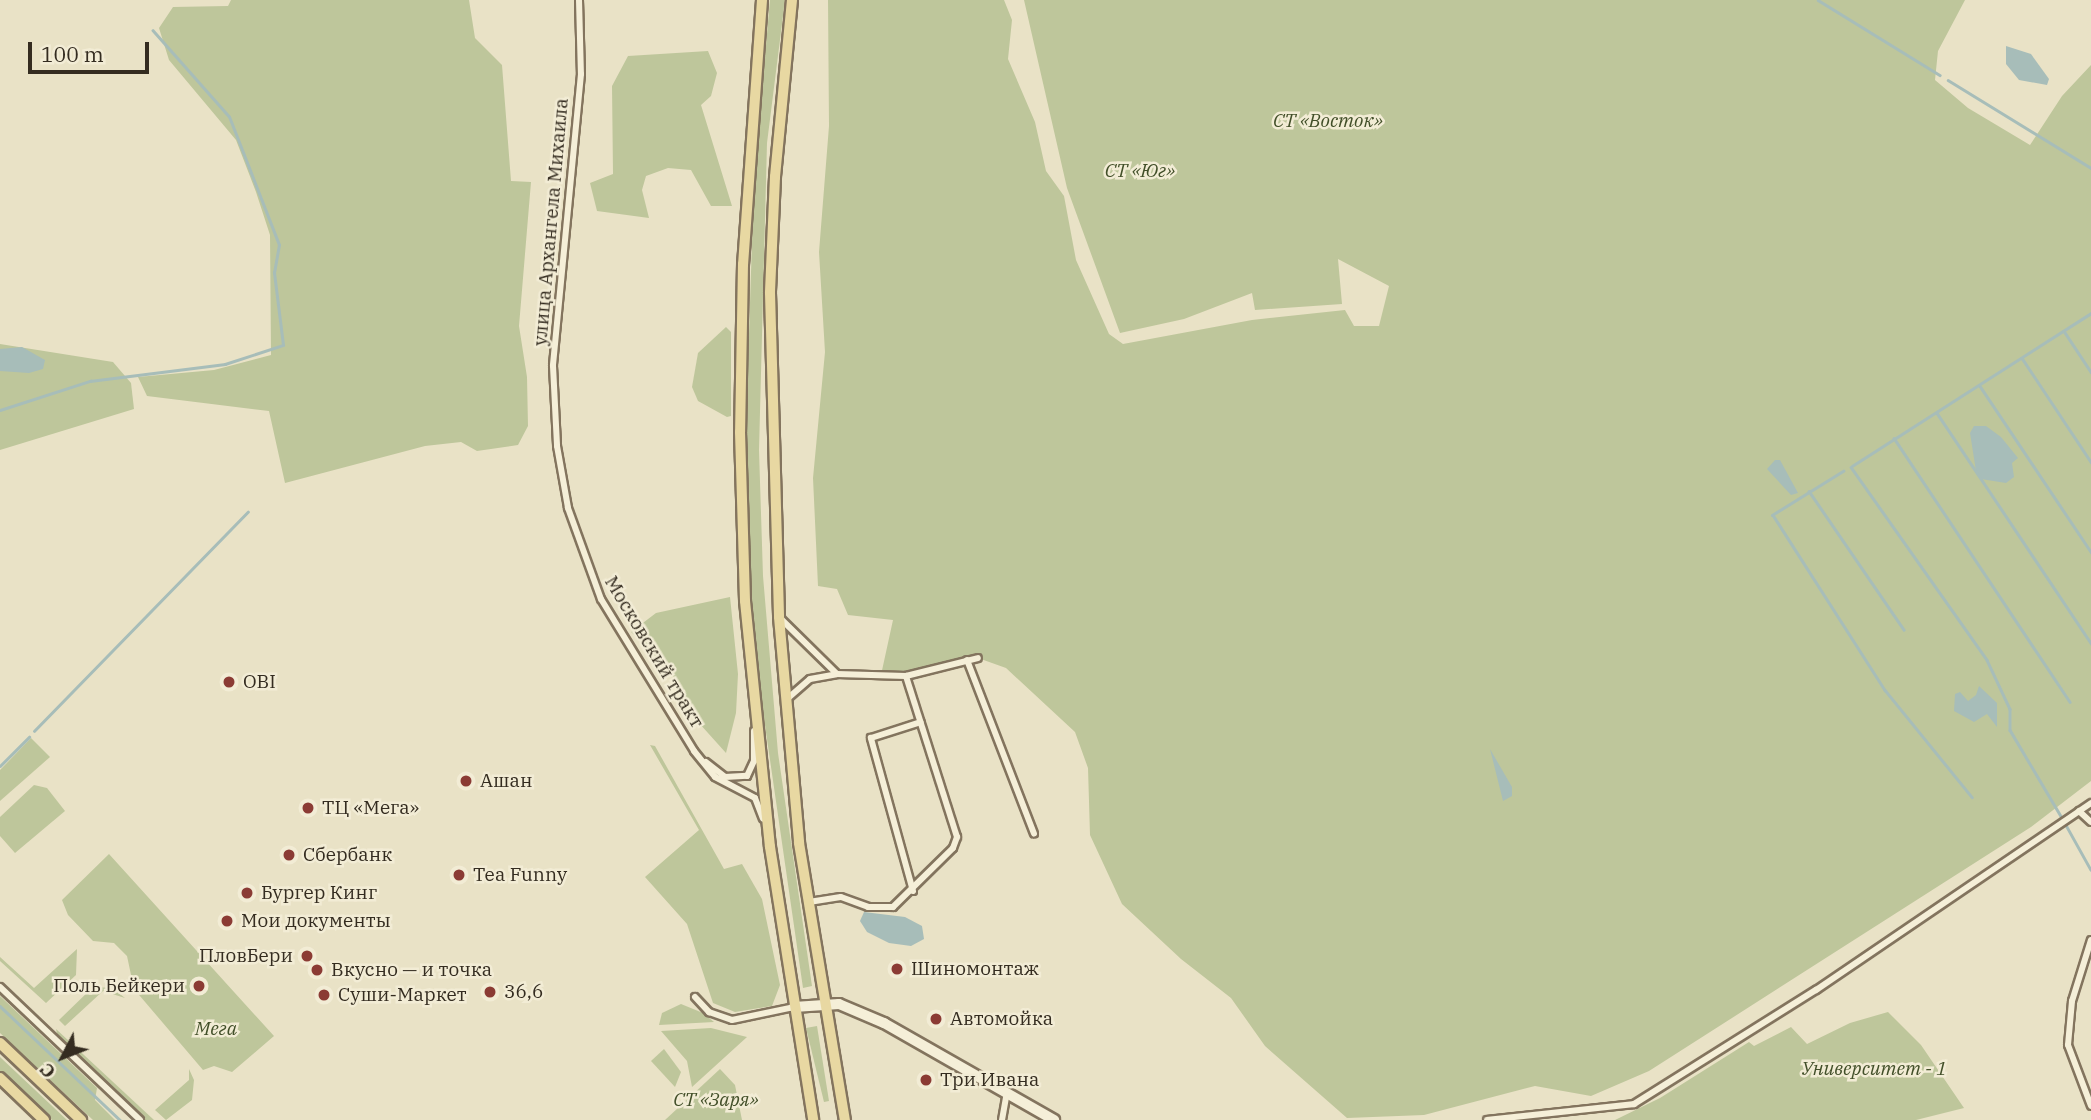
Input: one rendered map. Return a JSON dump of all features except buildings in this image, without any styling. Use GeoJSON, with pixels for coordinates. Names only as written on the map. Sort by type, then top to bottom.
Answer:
{"type":"FeatureCollection","features":[{"type":"Feature","properties":{"kind":"main road"},"geometry":{"type":"LineString","coordinates":[[762,0],[744,242],[740,432],[746,601],[769,840],[813,1120]]}},
{"type":"Feature","properties":{"kind":"main road"},"geometry":{"type":"LineString","coordinates":[[792,0],[775,177],[770,293],[779,617],[785,702],[808,902],[845,1120]]}},
{"type":"Feature","properties":{"kind":"main road"},"geometry":{"type":"LineString","coordinates":[[0,1043],[81,1120]]}},
{"type":"Feature","properties":{"kind":"main road"},"geometry":{"type":"LineString","coordinates":[[0,1078],[44,1120]]}},
{"type":"Feature","properties":{"kind":"street","name":"улица Архангела Михаила"},"geometry":{"type":"LineString","coordinates":[[557,446],[553,366],[581,74],[579,0]]}},
{"type":"Feature","properties":{"kind":"street","name":"Московский тракт"},"geometry":{"type":"LineString","coordinates":[[557,446],[568,508],[592,580],[694,751],[715,777],[755,798],[769,840]]}},
{"type":"Feature","properties":{"kind":"street"},"geometry":{"type":"LineString","coordinates":[[779,617],[837,674]]}},
{"type":"Feature","properties":{"kind":"street"},"geometry":{"type":"LineString","coordinates":[[785,702],[810,679],[837,674],[906,676],[978,657]]}},
{"type":"Feature","properties":{"kind":"street"},"geometry":{"type":"LineString","coordinates":[[967,660],[1034,834]]}},
{"type":"Feature","properties":{"kind":"street"},"geometry":{"type":"LineString","coordinates":[[808,902],[841,897],[868,907],[893,907],[913,891],[953,848],[957,837],[906,676]]}},
{"type":"Feature","properties":{"kind":"street"},"geometry":{"type":"LineString","coordinates":[[913,891],[871,738],[921,722]]}},
{"type":"Feature","properties":{"kind":"street","name":"Московский тракт"},"geometry":{"type":"LineString","coordinates":[[694,751],[721,775],[744,777],[753,768],[756,723]]}},
{"type":"Feature","properties":{"kind":"street"},"geometry":{"type":"LineString","coordinates":[[1487,1120],[1634,1104],[1816,990],[2091,803]]}},
{"type":"Feature","properties":{"kind":"street"},"geometry":{"type":"LineString","coordinates":[[2079,811],[2091,822]]}},
{"type":"Feature","properties":{"kind":"street"},"geometry":{"type":"LineString","coordinates":[[2091,940],[2072,1001],[2068,1045],[2091,1106]]}},
{"type":"Feature","properties":{"kind":"street"},"geometry":{"type":"LineString","coordinates":[[0,987],[140,1120]]}},
{"type":"Feature","properties":{"kind":"street"},"geometry":{"type":"LineString","coordinates":[[695,997],[709,1012],[732,1020],[824,1001],[884,1023],[1054,1120]]}},
{"type":"Feature","properties":{"kind":"street"},"geometry":{"type":"LineString","coordinates":[[1002,1120],[1007,1093]]}},
{"type":"Feature","properties":{"kind":"green space"},"geometry":{"type":"Polygon","coordinates":[[[231,0],[469,0],[475,38],[502,65],[511,181],[531,182],[519,326],[527,377],[528,426],[518,445],[477,451],[461,442],[425,446],[285,483],[269,411],[147,396],[138,377],[214,370],[271,355],[270,235],[256,192],[236,140],[169,60],[159,28],[173,7],[228,6],[231,0]]]}},
{"type":"Feature","properties":{"kind":"green space"},"geometry":{"type":"Polygon","coordinates":[[[770,0],[785,0],[767,143],[759,450],[763,576],[778,753],[812,986],[803,988],[757,670],[749,576],[746,426],[754,180],[770,0]]]}},
{"type":"Feature","properties":{"kind":"green space"},"geometry":{"type":"Polygon","coordinates":[[[828,0],[1004,0],[1012,20],[1008,59],[1035,122],[1046,171],[1064,196],[1076,260],[1109,334],[1123,344],[1252,320],[1345,310],[1354,326],[1379,326],[1389,286],[1338,259],[1342,304],[1255,310],[1252,293],[1184,319],[1120,333],[1067,188],[1024,0],[1965,0],[1938,51],[1935,80],[1968,108],[2030,145],[2062,96],[2091,65],[2091,781],[2031,827],[1649,1071],[1591,1096],[1535,1086],[1424,1115],[1347,1118],[1265,1046],[1231,998],[1181,959],[1122,904],[1090,835],[1088,768],[1075,732],[1006,668],[978,658],[906,676],[881,675],[893,620],[848,615],[837,589],[818,586],[813,478],[825,352],[819,252],[829,126],[828,0]]]}},
{"type":"Feature","properties":{"kind":"green space"},"geometry":{"type":"Polygon","coordinates":[[[708,51],[717,73],[711,96],[701,105],[732,206],[711,206],[691,170],[668,168],[646,176],[642,190],[649,218],[597,211],[590,183],[613,174],[612,86],[628,56],[708,51]]]}},
{"type":"Feature","properties":{"kind":"green space"},"geometry":{"type":"Polygon","coordinates":[[[726,327],[731,332],[731,416],[727,417],[698,401],[692,387],[698,353],[726,327]]]}},
{"type":"Feature","properties":{"kind":"green space"},"geometry":{"type":"Polygon","coordinates":[[[0,344],[113,362],[131,383],[134,409],[0,450],[0,344]]]}},
{"type":"Feature","properties":{"kind":"green space"},"geometry":{"type":"Polygon","coordinates":[[[730,597],[738,674],[736,713],[726,753],[699,723],[671,672],[631,632],[656,613],[730,597]]]}},
{"type":"Feature","properties":{"kind":"green space"},"geometry":{"type":"Polygon","coordinates":[[[31,738],[50,757],[0,801],[0,770],[31,738]]]}},
{"type":"Feature","properties":{"kind":"green space"},"geometry":{"type":"Polygon","coordinates":[[[650,745],[655,746],[724,869],[742,864],[762,899],[780,985],[772,1006],[735,1012],[713,1003],[687,924],[645,877],[699,830],[650,745]]]}},
{"type":"Feature","properties":{"kind":"green space"},"geometry":{"type":"Polygon","coordinates":[[[34,785],[47,788],[65,811],[15,853],[0,836],[0,817],[34,785]]]}},
{"type":"Feature","properties":{"kind":"green space","name":"Мега"},"geometry":{"type":"Polygon","coordinates":[[[109,854],[274,1036],[232,1072],[214,1066],[203,1070],[134,989],[127,956],[114,943],[93,941],[68,915],[62,900],[109,854]]]}},
{"type":"Feature","properties":{"kind":"green space"},"geometry":{"type":"Polygon","coordinates":[[[77,949],[76,975],[46,1003],[0,961],[0,957],[34,988],[77,949]]]}},
{"type":"Feature","properties":{"kind":"green space"},"geometry":{"type":"Polygon","coordinates":[[[93,987],[112,988],[125,998],[103,991],[65,1026],[59,1020],[93,987]]]}},
{"type":"Feature","properties":{"kind":"green space"},"geometry":{"type":"Polygon","coordinates":[[[0,996],[97,1088],[95,1100],[115,1120],[93,1120],[0,1033],[0,996]]]}},
{"type":"Feature","properties":{"kind":"green space"},"geometry":{"type":"Polygon","coordinates":[[[681,1004],[703,1013],[714,1022],[659,1025],[662,1013],[681,1004]]]}},
{"type":"Feature","properties":{"kind":"green space","name":"Университет - 1"},"geometry":{"type":"Polygon","coordinates":[[[1888,1012],[1921,1045],[1964,1108],[1916,1120],[1615,1120],[1660,1098],[1749,1042],[1754,1046],[1791,1027],[1807,1044],[1850,1023],[1888,1012]]]}},
{"type":"Feature","properties":{"kind":"green space"},"geometry":{"type":"Polygon","coordinates":[[[817,1026],[829,1101],[824,1102],[806,1028],[817,1026]]]}},
{"type":"Feature","properties":{"kind":"green space"},"geometry":{"type":"Polygon","coordinates":[[[711,1028],[747,1037],[692,1087],[687,1061],[661,1031],[711,1028]]]}},
{"type":"Feature","properties":{"kind":"green space"},"geometry":{"type":"Polygon","coordinates":[[[56,1029],[154,1120],[145,1120],[58,1038],[56,1029]]]}},
{"type":"Feature","properties":{"kind":"green space"},"geometry":{"type":"Polygon","coordinates":[[[664,1049],[681,1072],[675,1087],[651,1061],[664,1049]]]}},
{"type":"Feature","properties":{"kind":"green space"},"geometry":{"type":"Polygon","coordinates":[[[0,1057],[67,1120],[52,1120],[0,1071],[0,1057]]]}},
{"type":"Feature","properties":{"kind":"green space"},"geometry":{"type":"Polygon","coordinates":[[[189,1069],[194,1080],[192,1100],[166,1120],[155,1110],[189,1080],[189,1069]]]}},
{"type":"Feature","properties":{"kind":"green space","name":"СТ «Заря»"},"geometry":{"type":"Polygon","coordinates":[[[720,1069],[735,1085],[742,1120],[665,1120],[720,1069]]]}},
{"type":"Feature","properties":{"kind":"water"},"geometry":{"type":"Polygon","coordinates":[[[2006,46],[2031,54],[2049,79],[2047,85],[2019,80],[2006,64],[2006,46]]]}},
{"type":"Feature","properties":{"kind":"water"},"geometry":{"type":"Polygon","coordinates":[[[22,347],[45,360],[43,369],[29,373],[0,371],[0,349],[22,347]]]}},
{"type":"Feature","properties":{"kind":"water"},"geometry":{"type":"Polygon","coordinates":[[[1974,426],[1986,426],[2001,437],[2018,458],[2012,463],[2014,477],[2006,483],[1981,479],[1976,471],[1970,433],[1974,426]]]}},
{"type":"Feature","properties":{"kind":"water"},"geometry":{"type":"Polygon","coordinates":[[[1775,460],[1780,460],[1798,493],[1791,495],[1767,469],[1775,460]]]}},
{"type":"Feature","properties":{"kind":"water"},"geometry":{"type":"Polygon","coordinates":[[[1979,686],[1997,703],[1997,727],[1987,714],[1974,722],[1954,711],[1955,694],[1960,692],[1968,701],[1976,695],[1979,686]]]}},
{"type":"Feature","properties":{"kind":"water"},"geometry":{"type":"Polygon","coordinates":[[[1490,749],[1512,787],[1512,796],[1503,801],[1490,749]]]}},
{"type":"Feature","properties":{"kind":"water"},"geometry":{"type":"Polygon","coordinates":[[[864,912],[905,917],[922,926],[924,939],[911,946],[889,943],[867,932],[860,921],[864,912]]]}},
{"type":"Feature","properties":{"kind":"waterway"},"geometry":{"type":"LineString","coordinates":[[1818,0],[1940,75]]}},
{"type":"Feature","properties":{"kind":"waterway"},"geometry":{"type":"LineString","coordinates":[[0,410],[90,381],[225,364],[283,345],[274,273],[279,245],[229,117],[153,31]]}},
{"type":"Feature","properties":{"kind":"waterway"},"geometry":{"type":"LineString","coordinates":[[1948,80],[2091,168]]}},
{"type":"Feature","properties":{"kind":"waterway"},"geometry":{"type":"LineString","coordinates":[[1852,466],[2091,313]]}},
{"type":"Feature","properties":{"kind":"waterway"},"geometry":{"type":"LineString","coordinates":[[2064,331],[2091,372]]}},
{"type":"Feature","properties":{"kind":"waterway"},"geometry":{"type":"LineString","coordinates":[[2022,358],[2091,462]]}},
{"type":"Feature","properties":{"kind":"waterway"},"geometry":{"type":"LineString","coordinates":[[1980,386],[2091,552]]}},
{"type":"Feature","properties":{"kind":"waterway"},"geometry":{"type":"LineString","coordinates":[[1937,413],[2091,643]]}},
{"type":"Feature","properties":{"kind":"waterway"},"geometry":{"type":"LineString","coordinates":[[1894,438],[2070,702]]}},
{"type":"Feature","properties":{"kind":"waterway"},"geometry":{"type":"LineString","coordinates":[[1851,467],[1987,660],[2010,709],[2010,730],[2062,818]]}},
{"type":"Feature","properties":{"kind":"waterway"},"geometry":{"type":"LineString","coordinates":[[1844,471],[1773,515],[1885,690],[1972,797]]}},
{"type":"Feature","properties":{"kind":"waterway"},"geometry":{"type":"LineString","coordinates":[[1809,491],[1904,630]]}},
{"type":"Feature","properties":{"kind":"waterway"},"geometry":{"type":"LineString","coordinates":[[34,731],[248,512]]}},
{"type":"Feature","properties":{"kind":"waterway"},"geometry":{"type":"LineString","coordinates":[[0,766],[29,737]]}},
{"type":"Feature","properties":{"kind":"waterway"},"geometry":{"type":"LineString","coordinates":[[2066,825],[2091,870]]}},
{"type":"Feature","properties":{"kind":"waterway"},"geometry":{"type":"LineString","coordinates":[[0,1006],[120,1120]]}},
{"type":"Feature","properties":{"kind":"place","name":"OBI"},"geometry":{"type":"Point","coordinates":[229,682]}},
{"type":"Feature","properties":{"kind":"place","name":"Ашан"},"geometry":{"type":"Point","coordinates":[466,781]}},
{"type":"Feature","properties":{"kind":"place","name":"ТЦ «Мега»"},"geometry":{"type":"Point","coordinates":[308,808]}},
{"type":"Feature","properties":{"kind":"place","name":"Сбербанк"},"geometry":{"type":"Point","coordinates":[289,855]}},
{"type":"Feature","properties":{"kind":"place","name":"Tea Funny"},"geometry":{"type":"Point","coordinates":[459,875]}},
{"type":"Feature","properties":{"kind":"place","name":"Бургер Кинг"},"geometry":{"type":"Point","coordinates":[247,893]}},
{"type":"Feature","properties":{"kind":"place","name":"Мои документы"},"geometry":{"type":"Point","coordinates":[227,921]}},
{"type":"Feature","properties":{"kind":"place","name":"ПловБери"},"geometry":{"type":"Point","coordinates":[307,956]}},
{"type":"Feature","properties":{"kind":"place","name":"Шиномонтаж"},"geometry":{"type":"Point","coordinates":[897,969]}},
{"type":"Feature","properties":{"kind":"place","name":"Вкусно — и точка"},"geometry":{"type":"Point","coordinates":[317,970]}},
{"type":"Feature","properties":{"kind":"place","name":"Поль Бейкери"},"geometry":{"type":"Point","coordinates":[199,986]}},
{"type":"Feature","properties":{"kind":"place","name":"36,6"},"geometry":{"type":"Point","coordinates":[490,992]}},
{"type":"Feature","properties":{"kind":"place","name":"Суши-Маркет"},"geometry":{"type":"Point","coordinates":[324,995]}},
{"type":"Feature","properties":{"kind":"place","name":"Автомойка"},"geometry":{"type":"Point","coordinates":[936,1019]}},
{"type":"Feature","properties":{"kind":"place","name":"Три Ивана"},"geometry":{"type":"Point","coordinates":[926,1080]}},
{"type":"Feature","properties":{"kind":"park label","name":"СТ «Восток»"},"geometry":{"type":"Point","coordinates":[1328,121]}},
{"type":"Feature","properties":{"kind":"park label","name":"СТ «Юг»"},"geometry":{"type":"Point","coordinates":[1140,171]}}]}
